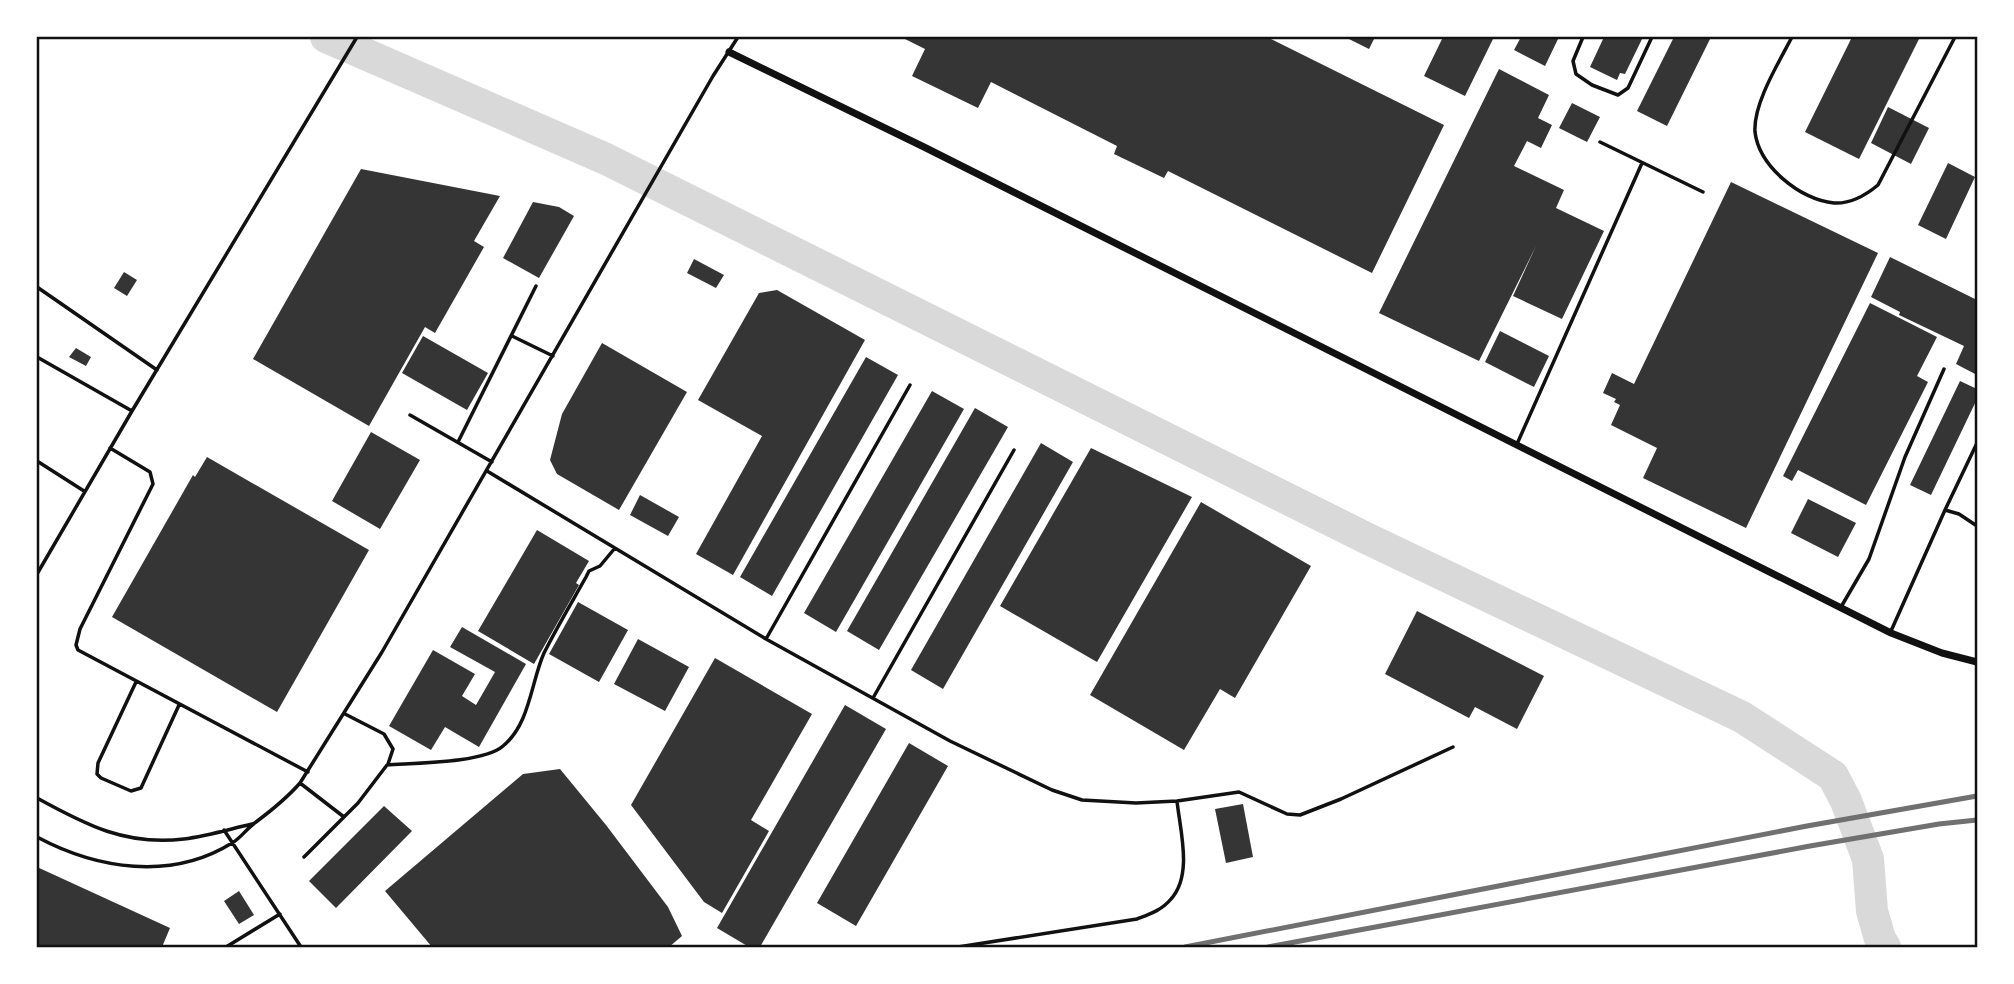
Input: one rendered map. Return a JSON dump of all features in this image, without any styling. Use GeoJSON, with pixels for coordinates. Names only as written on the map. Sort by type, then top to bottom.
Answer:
{"type":"FeatureCollection","features":[{"type":"Feature","properties":{"kind":"street"},"geometry":{"type":"LineString","coordinates":[[729,52],[925,147],[1891,633],[1942,653],[1977,662]]}},
{"type":"Feature","properties":{"kind":"lane"},"geometry":{"type":"LineString","coordinates":[[37,574],[84,491],[357,37]]}},
{"type":"Feature","properties":{"kind":"lane"},"geometry":{"type":"LineString","coordinates":[[37,836],[106,864],[134,868],[182,862],[210,854],[234,842],[287,798],[308,772],[345,714],[738,37]]}},
{"type":"Feature","properties":{"kind":"lane"},"geometry":{"type":"LineString","coordinates":[[1583,37],[1573,61],[1576,74],[1592,85],[1618,95],[1628,88],[1652,37]]}},
{"type":"Feature","properties":{"kind":"lane"},"geometry":{"type":"LineString","coordinates":[[1792,37],[1757,109],[1755,133],[1759,149],[1787,184],[1835,203],[1859,198],[1878,185],[1955,37]]}},
{"type":"Feature","properties":{"kind":"lane"},"geometry":{"type":"LineString","coordinates":[[1600,142],[1703,192]]}},
{"type":"Feature","properties":{"kind":"lane"},"geometry":{"type":"LineString","coordinates":[[1516,446],[1642,163]]}},
{"type":"Feature","properties":{"kind":"lane"},"geometry":{"type":"LineString","coordinates":[[458,442],[536,286]]}},
{"type":"Feature","properties":{"kind":"lane"},"geometry":{"type":"LineString","coordinates":[[37,287],[157,370]]}},
{"type":"Feature","properties":{"kind":"lane"},"geometry":{"type":"LineString","coordinates":[[512,336],[553,356]]}},
{"type":"Feature","properties":{"kind":"lane"},"geometry":{"type":"LineString","coordinates":[[37,357],[132,411]]}},
{"type":"Feature","properties":{"kind":"lane"},"geometry":{"type":"LineString","coordinates":[[1841,607],[1869,559],[1905,457],[1944,369]]}},
{"type":"Feature","properties":{"kind":"lane"},"geometry":{"type":"LineString","coordinates":[[766,639],[910,385]]}},
{"type":"Feature","properties":{"kind":"lane"},"geometry":{"type":"LineString","coordinates":[[410,415],[492,462]]}},
{"type":"Feature","properties":{"kind":"lane"},"geometry":{"type":"LineString","coordinates":[[1891,633],[1977,443]]}},
{"type":"Feature","properties":{"kind":"lane"},"geometry":{"type":"LineString","coordinates":[[110,448],[150,472],[153,484],[80,629],[76,645],[78,650],[308,772]]}},
{"type":"Feature","properties":{"kind":"lane"},"geometry":{"type":"LineString","coordinates":[[873,698],[1014,450]]}},
{"type":"Feature","properties":{"kind":"lane"},"geometry":{"type":"LineString","coordinates":[[37,461],[84,491]]}},
{"type":"Feature","properties":{"kind":"lane"},"geometry":{"type":"LineString","coordinates":[[487,471],[766,639],[950,741],[1052,790],[1082,800],[1136,803],[1177,801],[1239,792],[1287,814],[1300,815],[1453,747]]}},
{"type":"Feature","properties":{"kind":"lane"},"geometry":{"type":"LineString","coordinates":[[1945,510],[1959,514],[1977,526]]}},
{"type":"Feature","properties":{"kind":"lane"},"geometry":{"type":"LineString","coordinates":[[387,765],[478,757],[503,746],[517,728],[533,691],[543,655],[589,571],[600,566],[615,548]]}},
{"type":"Feature","properties":{"kind":"lane"},"geometry":{"type":"LineString","coordinates":[[136,682],[98,763],[97,774],[102,778],[131,792],[141,788],[179,705]]}},
{"type":"Feature","properties":{"kind":"lane"},"geometry":{"type":"LineString","coordinates":[[304,857],[365,795],[387,765],[393,749],[384,734],[345,714]]}},
{"type":"Feature","properties":{"kind":"lane"},"geometry":{"type":"LineString","coordinates":[[300,783],[344,817]]}},
{"type":"Feature","properties":{"kind":"lane"},"geometry":{"type":"LineString","coordinates":[[37,798],[100,830],[125,838],[184,839],[254,823]]}},
{"type":"Feature","properties":{"kind":"lane"},"geometry":{"type":"LineString","coordinates":[[958,947],[1138,919],[1159,910],[1173,898],[1180,882],[1183,852],[1177,801]]}},
{"type":"Feature","properties":{"kind":"lane"},"geometry":{"type":"LineString","coordinates":[[224,830],[302,947]]}},
{"type":"Feature","properties":{"kind":"lane"},"geometry":{"type":"LineString","coordinates":[[226,947],[280,914]]}},
{"type":"Feature","properties":{"kind":"building"},"geometry":{"type":"Polygon","coordinates":[[[901,37],[1267,37],[1444,125],[1372,273],[1168,171],[1164,178],[1114,154],[1117,146],[991,82],[978,108],[912,76],[925,49],[901,37]]]}},
{"type":"Feature","properties":{"kind":"building"},"geometry":{"type":"Polygon","coordinates":[[[1345,37],[1375,37],[1369,49],[1345,37]]]}},
{"type":"Feature","properties":{"kind":"building"},"geometry":{"type":"Polygon","coordinates":[[[1443,37],[1494,37],[1465,96],[1424,76],[1443,37]]]}},
{"type":"Feature","properties":{"kind":"building"},"geometry":{"type":"Polygon","coordinates":[[[1521,37],[1559,37],[1545,66],[1514,50],[1521,37]]]}},
{"type":"Feature","properties":{"kind":"building"},"geometry":{"type":"Polygon","coordinates":[[[1604,37],[1643,37],[1625,74],[1620,73],[1617,80],[1590,67],[1604,37]]]}},
{"type":"Feature","properties":{"kind":"building"},"geometry":{"type":"Polygon","coordinates":[[[1674,37],[1711,37],[1667,126],[1637,111],[1674,37]]]}},
{"type":"Feature","properties":{"kind":"building"},"geometry":{"type":"Polygon","coordinates":[[[1852,37],[1920,37],[1859,159],[1805,132],[1852,37]]]}},
{"type":"Feature","properties":{"kind":"building"},"geometry":{"type":"Polygon","coordinates":[[[1499,69],[1549,95],[1538,118],[1552,125],[1541,148],[1527,141],[1514,166],[1564,190],[1556,208],[1604,231],[1562,319],[1513,296],[1536,246],[1479,361],[1379,313],[1499,69]]]}},
{"type":"Feature","properties":{"kind":"building"},"geometry":{"type":"Polygon","coordinates":[[[1572,103],[1600,117],[1587,142],[1559,128],[1572,103]]]}},
{"type":"Feature","properties":{"kind":"building"},"geometry":{"type":"Polygon","coordinates":[[[1888,107],[1929,128],[1911,164],[1871,143],[1888,107]]]}},
{"type":"Feature","properties":{"kind":"building"},"geometry":{"type":"Polygon","coordinates":[[[1948,163],[1975,177],[1946,239],[1918,225],[1948,163]]]}},
{"type":"Feature","properties":{"kind":"building"},"geometry":{"type":"Polygon","coordinates":[[[361,169],[500,196],[474,241],[484,247],[435,333],[425,327],[369,426],[253,359],[361,169]]]}},
{"type":"Feature","properties":{"kind":"building"},"geometry":{"type":"Polygon","coordinates":[[[1731,182],[1878,253],[1746,528],[1643,478],[1657,448],[1611,425],[1620,405],[1614,402],[1616,399],[1603,393],[1612,373],[1634,384],[1731,182]]]}},
{"type":"Feature","properties":{"kind":"building"},"geometry":{"type":"Polygon","coordinates":[[[533,202],[559,207],[574,216],[539,278],[503,258],[533,202]]]}},
{"type":"Feature","properties":{"kind":"building"},"geometry":{"type":"Polygon","coordinates":[[[1890,257],[1977,300],[1977,375],[1956,364],[1964,346],[1899,315],[1900,312],[1871,297],[1890,257]]]}},
{"type":"Feature","properties":{"kind":"building"},"geometry":{"type":"Polygon","coordinates":[[[694,259],[724,275],[716,288],[687,273],[694,259]]]}},
{"type":"Feature","properties":{"kind":"building"},"geometry":{"type":"Polygon","coordinates":[[[124,272],[137,280],[127,296],[114,288],[124,272]]]}},
{"type":"Feature","properties":{"kind":"building"},"geometry":{"type":"Polygon","coordinates":[[[777,290],[865,340],[733,575],[696,554],[762,436],[698,400],[759,293],[777,290]]]}},
{"type":"Feature","properties":{"kind":"building"},"geometry":{"type":"Polygon","coordinates":[[[1870,303],[1937,337],[1917,376],[1928,382],[1866,505],[1798,470],[1792,481],[1783,476],[1870,303]]]}},
{"type":"Feature","properties":{"kind":"building"},"geometry":{"type":"Polygon","coordinates":[[[1500,331],[1549,356],[1534,387],[1485,362],[1500,331]]]}},
{"type":"Feature","properties":{"kind":"building"},"geometry":{"type":"Polygon","coordinates":[[[423,336],[488,373],[467,410],[402,373],[423,336]]]}},
{"type":"Feature","properties":{"kind":"building"},"geometry":{"type":"Polygon","coordinates":[[[602,343],[687,392],[619,510],[557,474],[550,460],[562,414],[602,343]]]}},
{"type":"Feature","properties":{"kind":"building"},"geometry":{"type":"Polygon","coordinates":[[[76,348],[91,357],[86,366],[69,357],[76,348]]]}},
{"type":"Feature","properties":{"kind":"building"},"geometry":{"type":"Polygon","coordinates":[[[866,357],[898,375],[772,596],[740,577],[866,357]]]}},
{"type":"Feature","properties":{"kind":"building"},"geometry":{"type":"Polygon","coordinates":[[[1960,381],[1977,389],[1977,399],[1931,495],[1910,485],[1960,381]]]}},
{"type":"Feature","properties":{"kind":"building"},"geometry":{"type":"Polygon","coordinates":[[[932,391],[964,409],[836,632],[804,613],[932,391]]]}},
{"type":"Feature","properties":{"kind":"building"},"geometry":{"type":"Polygon","coordinates":[[[975,408],[1008,427],[879,650],[847,631],[975,408]]]}},
{"type":"Feature","properties":{"kind":"building"},"geometry":{"type":"Polygon","coordinates":[[[371,432],[420,460],[380,529],[332,501],[371,432]]]}},
{"type":"Feature","properties":{"kind":"building"},"geometry":{"type":"Polygon","coordinates":[[[1041,443],[1073,462],[943,689],[911,670],[1041,443]]]}},
{"type":"Feature","properties":{"kind":"building"},"geometry":{"type":"Polygon","coordinates":[[[1091,448],[1192,497],[1097,662],[1000,606],[1091,448]]]}},
{"type":"Feature","properties":{"kind":"building"},"geometry":{"type":"Polygon","coordinates":[[[207,457],[369,550],[277,712],[112,617],[193,475],[195,477],[207,457]]]}},
{"type":"Feature","properties":{"kind":"building"},"geometry":{"type":"Polygon","coordinates":[[[640,495],[679,517],[668,536],[630,515],[640,495]]]}},
{"type":"Feature","properties":{"kind":"building"},"geometry":{"type":"Polygon","coordinates":[[[1808,499],[1856,523],[1838,557],[1791,533],[1808,499]]]}},
{"type":"Feature","properties":{"kind":"building"},"geometry":{"type":"Polygon","coordinates":[[[1201,502],[1311,566],[1235,698],[1220,689],[1184,750],[1090,695],[1201,502]]]}},
{"type":"Feature","properties":{"kind":"building"},"geometry":{"type":"Polygon","coordinates":[[[537,530],[589,561],[576,583],[579,585],[534,664],[478,631],[537,530]]]}},
{"type":"Feature","properties":{"kind":"building"},"geometry":{"type":"Polygon","coordinates":[[[578,602],[628,630],[599,682],[549,654],[578,602]]]}},
{"type":"Feature","properties":{"kind":"building"},"geometry":{"type":"Polygon","coordinates":[[[1417,611],[1544,676],[1517,729],[1475,707],[1469,718],[1385,674],[1417,611]]]}},
{"type":"Feature","properties":{"kind":"building"},"geometry":{"type":"Polygon","coordinates":[[[462,627],[526,664],[479,747],[445,727],[431,750],[389,726],[433,650],[475,674],[462,696],[476,705],[495,672],[450,647],[462,627]]]}},
{"type":"Feature","properties":{"kind":"building"},"geometry":{"type":"Polygon","coordinates":[[[638,639],[689,667],[665,711],[614,684],[638,639]]]}},
{"type":"Feature","properties":{"kind":"building"},"geometry":{"type":"Polygon","coordinates":[[[715,658],[812,714],[751,820],[769,831],[722,913],[704,902],[631,805],[715,658]]]}},
{"type":"Feature","properties":{"kind":"building"},"geometry":{"type":"Polygon","coordinates":[[[845,705],[886,729],[760,947],[749,947],[717,928],[845,705]]]}},
{"type":"Feature","properties":{"kind":"building"},"geometry":{"type":"Polygon","coordinates":[[[909,743],[948,766],[856,926],[817,903],[909,743]]]}},
{"type":"Feature","properties":{"kind":"building"},"geometry":{"type":"Polygon","coordinates":[[[560,769],[668,907],[682,936],[669,947],[432,947],[385,891],[523,774],[560,769]]]}},
{"type":"Feature","properties":{"kind":"building"},"geometry":{"type":"Polygon","coordinates":[[[1243,804],[1253,857],[1226,863],[1215,809],[1243,804]]]}},
{"type":"Feature","properties":{"kind":"building"},"geometry":{"type":"Polygon","coordinates":[[[384,806],[412,831],[336,908],[309,881],[384,806]]]}},
{"type":"Feature","properties":{"kind":"building"},"geometry":{"type":"Polygon","coordinates":[[[37,867],[170,928],[162,947],[37,947],[37,867]]]}},
{"type":"Feature","properties":{"kind":"building"},"geometry":{"type":"Polygon","coordinates":[[[239,891],[254,915],[239,924],[224,901],[239,891]]]}},
{"type":"Feature","properties":{"kind":"waterway"},"geometry":{"type":"LineString","coordinates":[[326,37],[606,159],[1366,538],[1742,717],[1833,776],[1846,801],[1868,859],[1872,911],[1885,947]]}},
{"type":"Feature","properties":{"kind":"railway"},"geometry":{"type":"LineString","coordinates":[[1185,947],[1807,826],[1977,796]]}},
{"type":"Feature","properties":{"kind":"railway"},"geometry":{"type":"LineString","coordinates":[[1268,947],[1810,846],[1977,820]]}}]}
